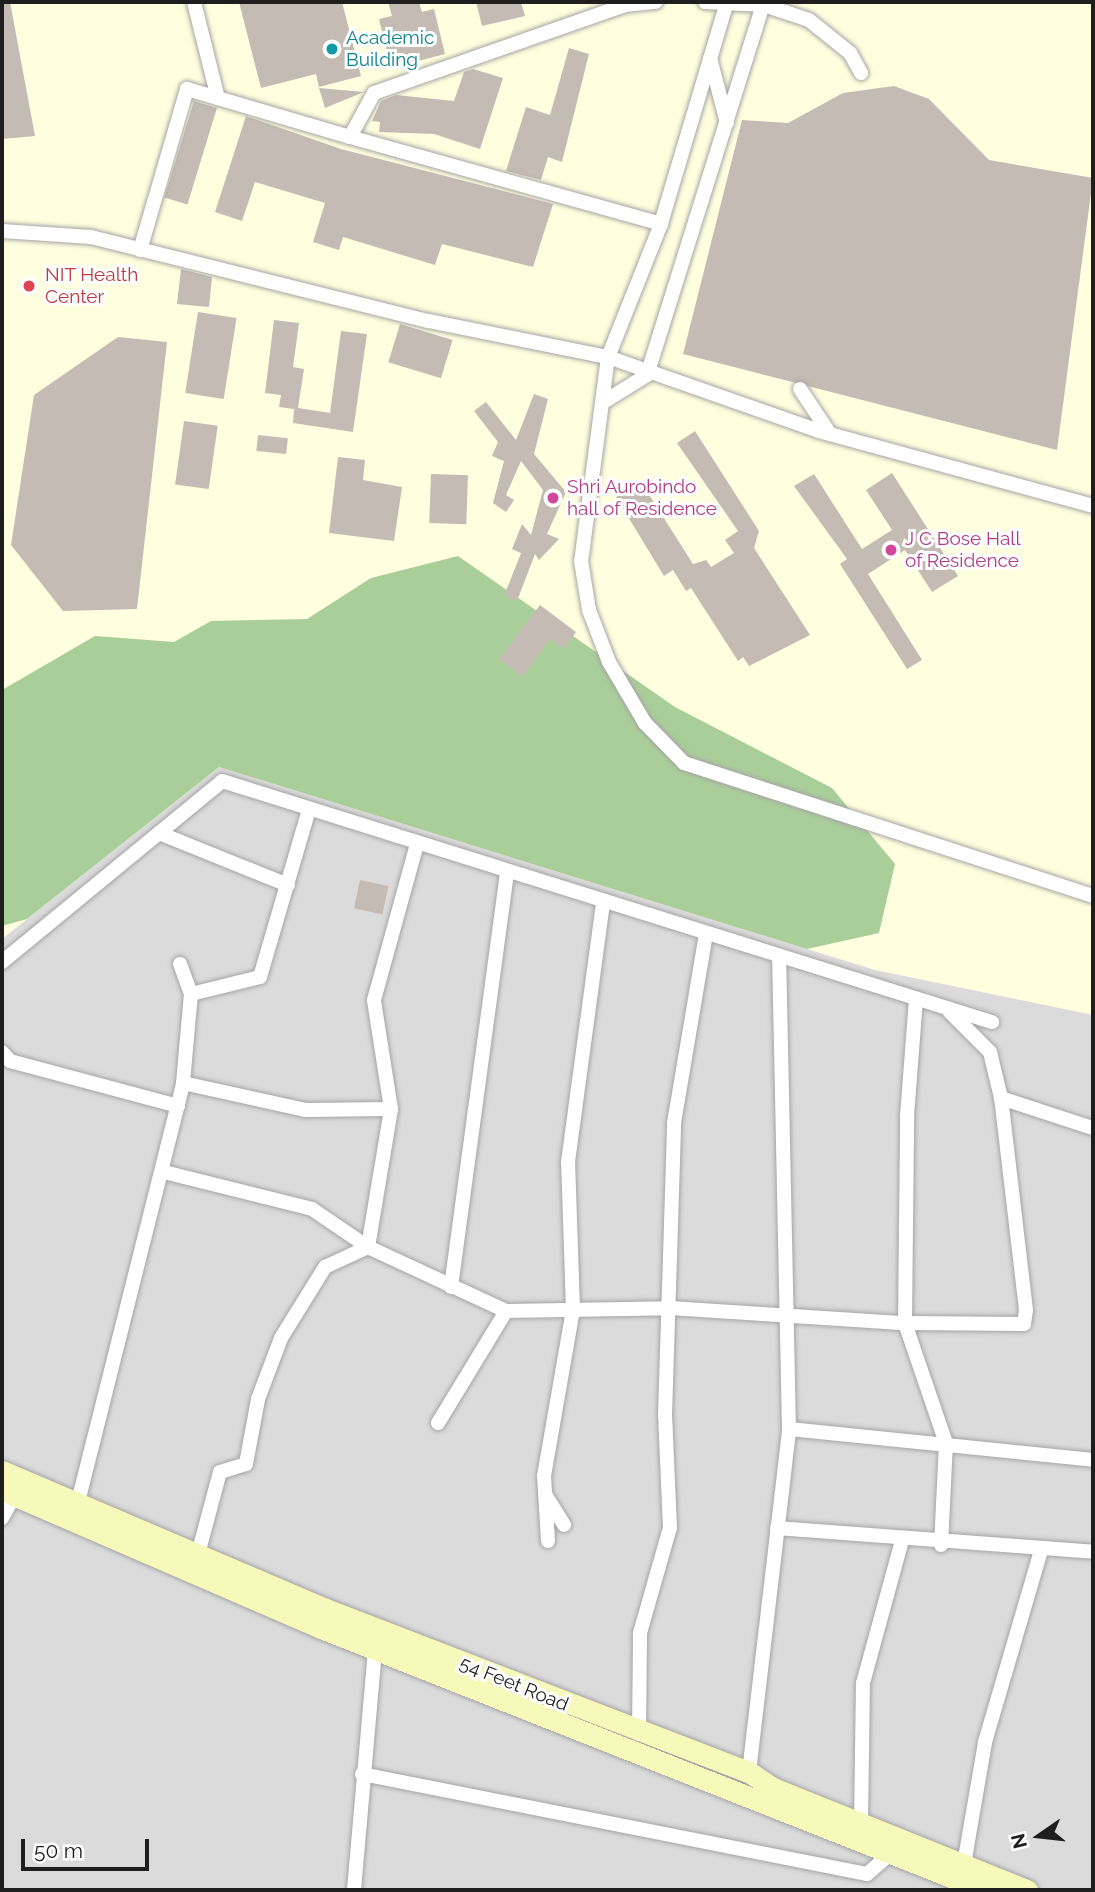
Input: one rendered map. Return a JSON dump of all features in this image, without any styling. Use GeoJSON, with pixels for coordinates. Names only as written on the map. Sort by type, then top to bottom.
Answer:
{"type":"FeatureCollection","features":[{"type":"Feature","properties":{"kind":"street"},"geometry":{"type":"LineString","coordinates":[[194,2],[218,98]]}},
{"type":"Feature","properties":{"kind":"street"},"geometry":{"type":"LineString","coordinates":[[350,137],[374,93],[624,4],[656,2]]}},
{"type":"Feature","properties":{"kind":"street"},"geometry":{"type":"LineString","coordinates":[[705,2],[764,3],[809,20],[850,53],[861,73]]}},
{"type":"Feature","properties":{"kind":"street"},"geometry":{"type":"LineString","coordinates":[[726,3],[661,225],[608,357],[605,401],[583,533],[589,610],[645,723],[684,763],[1093,896]]}},
{"type":"Feature","properties":{"kind":"street"},"geometry":{"type":"LineString","coordinates":[[605,401],[648,375],[764,3]]}},
{"type":"Feature","properties":{"kind":"street"},"geometry":{"type":"LineString","coordinates":[[710,58],[727,125]]}},
{"type":"Feature","properties":{"kind":"street"},"geometry":{"type":"LineString","coordinates":[[140,250],[187,89],[661,225]]}},
{"type":"Feature","properties":{"kind":"street"},"geometry":{"type":"LineString","coordinates":[[2,231],[91,237],[608,357],[648,375],[830,434],[1093,506]]}},
{"type":"Feature","properties":{"kind":"street"},"geometry":{"type":"LineString","coordinates":[[800,389],[830,434]]}},
{"type":"Feature","properties":{"kind":"street"},"geometry":{"type":"LineString","coordinates":[[2,962],[222,781],[508,873],[992,1022]]}},
{"type":"Feature","properties":{"kind":"street"},"geometry":{"type":"LineString","coordinates":[[191,994],[260,977],[309,809]]}},
{"type":"Feature","properties":{"kind":"street"},"geometry":{"type":"LineString","coordinates":[[159,833],[288,885]]}},
{"type":"Feature","properties":{"kind":"street"},"geometry":{"type":"LineString","coordinates":[[368,1247],[391,1109],[374,1000],[417,844]]}},
{"type":"Feature","properties":{"kind":"street"},"geometry":{"type":"LineString","coordinates":[[450,1287],[508,873]]}},
{"type":"Feature","properties":{"kind":"street"},"geometry":{"type":"LineString","coordinates":[[548,1541],[545,1495],[573,1310],[568,1162],[603,902]]}},
{"type":"Feature","properties":{"kind":"street"},"geometry":{"type":"LineString","coordinates":[[639,1734],[640,1633],[670,1528],[665,1415],[674,1123],[706,934]]}},
{"type":"Feature","properties":{"kind":"street"},"geometry":{"type":"LineString","coordinates":[[749,1772],[789,1429],[790,1319],[779,957]]}},
{"type":"Feature","properties":{"kind":"street"},"geometry":{"type":"LineString","coordinates":[[78,1502],[164,1172],[183,1083],[191,994],[180,964]]}},
{"type":"Feature","properties":{"kind":"street"},"geometry":{"type":"LineString","coordinates":[[916,999],[907,1116],[905,1323],[946,1443],[941,1545]]}},
{"type":"Feature","properties":{"kind":"street"},"geometry":{"type":"LineString","coordinates":[[164,1172],[312,1209],[368,1247],[506,1311],[670,1308],[790,1319],[1024,1324],[1002,1098],[990,1052],[946,1008]]}},
{"type":"Feature","properties":{"kind":"street"},"geometry":{"type":"LineString","coordinates":[[4,1062],[178,1106]]}},
{"type":"Feature","properties":{"kind":"street"},"geometry":{"type":"LineString","coordinates":[[183,1083],[306,1110],[391,1109]]}},
{"type":"Feature","properties":{"kind":"street"},"geometry":{"type":"LineString","coordinates":[[1002,1098],[1093,1128]]}},
{"type":"Feature","properties":{"kind":"street"},"geometry":{"type":"LineString","coordinates":[[198,1554],[220,1472],[246,1464],[258,1399],[281,1338],[325,1267],[368,1247]]}},
{"type":"Feature","properties":{"kind":"street"},"geometry":{"type":"LineString","coordinates":[[438,1423],[506,1311]]}},
{"type":"Feature","properties":{"kind":"street"},"geometry":{"type":"LineString","coordinates":[[789,1429],[1093,1460]]}},
{"type":"Feature","properties":{"kind":"street","name":"54 Feet Road"},"geometry":{"type":"LineString","coordinates":[[2,1471],[198,1554],[377,1640],[749,1772],[861,1823],[984,1890]]}},
{"type":"Feature","properties":{"kind":"street"},"geometry":{"type":"LineString","coordinates":[[2,1518],[8,1492]]}},
{"type":"Feature","properties":{"kind":"street","name":"54 Feet Road"},"geometry":{"type":"LineString","coordinates":[[8,1492],[961,1879],[1027,1890]]}},
{"type":"Feature","properties":{"kind":"street"},"geometry":{"type":"LineString","coordinates":[[545,1495],[564,1525]]}},
{"type":"Feature","properties":{"kind":"street"},"geometry":{"type":"LineString","coordinates":[[777,1528],[941,1545],[1093,1552]]}},
{"type":"Feature","properties":{"kind":"street"},"geometry":{"type":"LineString","coordinates":[[861,1823],[863,1683],[902,1541]]}},
{"type":"Feature","properties":{"kind":"street"},"geometry":{"type":"LineString","coordinates":[[961,1879],[985,1742],[1041,1550]]}},
{"type":"Feature","properties":{"kind":"street"},"geometry":{"type":"LineString","coordinates":[[354,1890],[362,1774],[377,1640]]}},
{"type":"Feature","properties":{"kind":"street"},"geometry":{"type":"LineString","coordinates":[[362,1774],[867,1874],[892,1852]]}},
{"type":"Feature","properties":{"kind":"shaded area"},"geometry":{"type":"Polygon","coordinates":[[[2,2],[1093,2],[1093,1890],[2,1890],[2,2]]]}},
{"type":"Feature","properties":{"kind":"shaded area"},"geometry":{"type":"Polygon","coordinates":[[[2,2],[1093,2],[1093,1015],[875,970],[219,767],[2,939],[2,2]]]}},
{"type":"Feature","properties":{"kind":"green space"},"geometry":{"type":"Polygon","coordinates":[[[458,556],[675,707],[832,788],[895,864],[879,933],[807,949],[219,767],[27,919],[2,926],[2,690],[95,636],[174,642],[211,621],[307,619],[371,578],[458,556]]]}},
{"type":"Feature","properties":{"kind":"building"},"geometry":{"type":"Polygon","coordinates":[[[2,2],[10,2],[35,136],[2,139],[2,2]]]}},
{"type":"Feature","properties":{"kind":"building"},"geometry":{"type":"Polygon","coordinates":[[[239,2],[342,2],[361,76],[319,87],[316,74],[261,88],[239,2]]]}},
{"type":"Feature","properties":{"kind":"building","name":"Academic Building"},"geometry":{"type":"Polygon","coordinates":[[[388,2],[419,2],[422,12],[434,9],[445,54],[391,68],[379,19],[392,16],[388,2]]]}},
{"type":"Feature","properties":{"kind":"building","name":"Academic Building"},"geometry":{"type":"Polygon","coordinates":[[[476,2],[521,2],[525,16],[482,26],[476,2]]]}},
{"type":"Feature","properties":{"kind":"building"},"geometry":{"type":"Polygon","coordinates":[[[569,48],[589,54],[562,162],[548,157],[541,180],[506,171],[526,107],[550,115],[569,48]]]}},
{"type":"Feature","properties":{"kind":"building"},"geometry":{"type":"Polygon","coordinates":[[[473,69],[503,78],[480,149],[434,134],[379,132],[380,122],[372,121],[381,101],[396,95],[454,101],[464,72],[473,69]]]}},
{"type":"Feature","properties":{"kind":"building"},"geometry":{"type":"Polygon","coordinates":[[[894,86],[929,99],[989,160],[1093,178],[1057,450],[683,354],[742,120],[788,123],[843,93],[894,86]]]}},
{"type":"Feature","properties":{"kind":"building"},"geometry":{"type":"Polygon","coordinates":[[[319,88],[364,92],[325,108],[319,88]]]}},
{"type":"Feature","properties":{"kind":"building"},"geometry":{"type":"Polygon","coordinates":[[[194,101],[217,108],[187,205],[164,198],[194,101]]]}},
{"type":"Feature","properties":{"kind":"building"},"geometry":{"type":"Polygon","coordinates":[[[246,116],[341,149],[553,204],[533,267],[442,244],[435,265],[343,237],[339,250],[313,242],[325,203],[255,182],[242,221],[215,212],[246,116]]]}},
{"type":"Feature","properties":{"kind":"building"},"geometry":{"type":"Polygon","coordinates":[[[181,269],[212,277],[209,307],[177,304],[181,269]]]}},
{"type":"Feature","properties":{"kind":"building"},"geometry":{"type":"Polygon","coordinates":[[[198,312],[237,318],[224,399],[185,393],[198,312]]]}},
{"type":"Feature","properties":{"kind":"building"},"geometry":{"type":"Polygon","coordinates":[[[274,320],[299,323],[293,367],[304,369],[298,408],[330,413],[341,331],[367,334],[353,432],[293,423],[294,409],[279,407],[281,395],[265,393],[274,320]]]}},
{"type":"Feature","properties":{"kind":"building"},"geometry":{"type":"Polygon","coordinates":[[[400,324],[453,340],[441,378],[388,362],[400,324]]]}},
{"type":"Feature","properties":{"kind":"building"},"geometry":{"type":"Polygon","coordinates":[[[118,337],[167,342],[137,609],[63,611],[11,545],[34,395],[118,337]]]}},
{"type":"Feature","properties":{"kind":"building","name":"Shri Aurobindo hall of Residence"},"geometry":{"type":"Polygon","coordinates":[[[534,394],[548,399],[534,454],[566,492],[547,534],[559,539],[539,560],[535,554],[517,601],[504,596],[521,553],[512,549],[522,524],[531,535],[543,490],[521,461],[506,495],[514,500],[506,512],[493,503],[504,461],[492,456],[498,442],[474,411],[486,402],[516,440],[534,394]]]}},
{"type":"Feature","properties":{"kind":"building"},"geometry":{"type":"Polygon","coordinates":[[[184,421],[218,426],[209,489],[175,484],[184,421]]]}},
{"type":"Feature","properties":{"kind":"building"},"geometry":{"type":"Polygon","coordinates":[[[695,431],[759,531],[754,548],[810,635],[749,666],[743,657],[738,661],[691,588],[686,591],[673,570],[664,576],[616,497],[643,485],[693,564],[706,560],[711,567],[734,553],[725,540],[738,531],[677,443],[695,431]]]}},
{"type":"Feature","properties":{"kind":"building"},"geometry":{"type":"Polygon","coordinates":[[[258,435],[288,438],[286,454],[256,451],[258,435]]]}},
{"type":"Feature","properties":{"kind":"building"},"geometry":{"type":"Polygon","coordinates":[[[338,457],[365,460],[363,480],[402,487],[394,541],[329,533],[338,457]]]}},
{"type":"Feature","properties":{"kind":"building"},"geometry":{"type":"Polygon","coordinates":[[[892,473],[958,576],[932,592],[905,550],[868,574],[922,660],[907,669],[840,564],[847,559],[794,486],[814,474],[862,549],[892,530],[866,490],[892,473]]]}},
{"type":"Feature","properties":{"kind":"building"},"geometry":{"type":"Polygon","coordinates":[[[431,474],[468,475],[466,524],[429,523],[431,474]]]}},
{"type":"Feature","properties":{"kind":"building"},"geometry":{"type":"Polygon","coordinates":[[[540,605],[576,632],[564,649],[550,639],[522,677],[499,659],[540,605]]]}},
{"type":"Feature","properties":{"kind":"building"},"geometry":{"type":"Polygon","coordinates":[[[360,880],[388,886],[382,914],[354,908],[360,880]]]}},
{"type":"Feature","properties":{"kind":"place","name":"Academic Building"},"geometry":{"type":"Point","coordinates":[332,49]}},
{"type":"Feature","properties":{"kind":"place","name":"NIT Health Center"},"geometry":{"type":"Point","coordinates":[29,286]}},
{"type":"Feature","properties":{"kind":"place","name":"Shri Aurobindo hall of Residence"},"geometry":{"type":"Point","coordinates":[553,498]}},
{"type":"Feature","properties":{"kind":"place","name":"J C Bose Hall of Residence"},"geometry":{"type":"Point","coordinates":[891,550]}}]}
